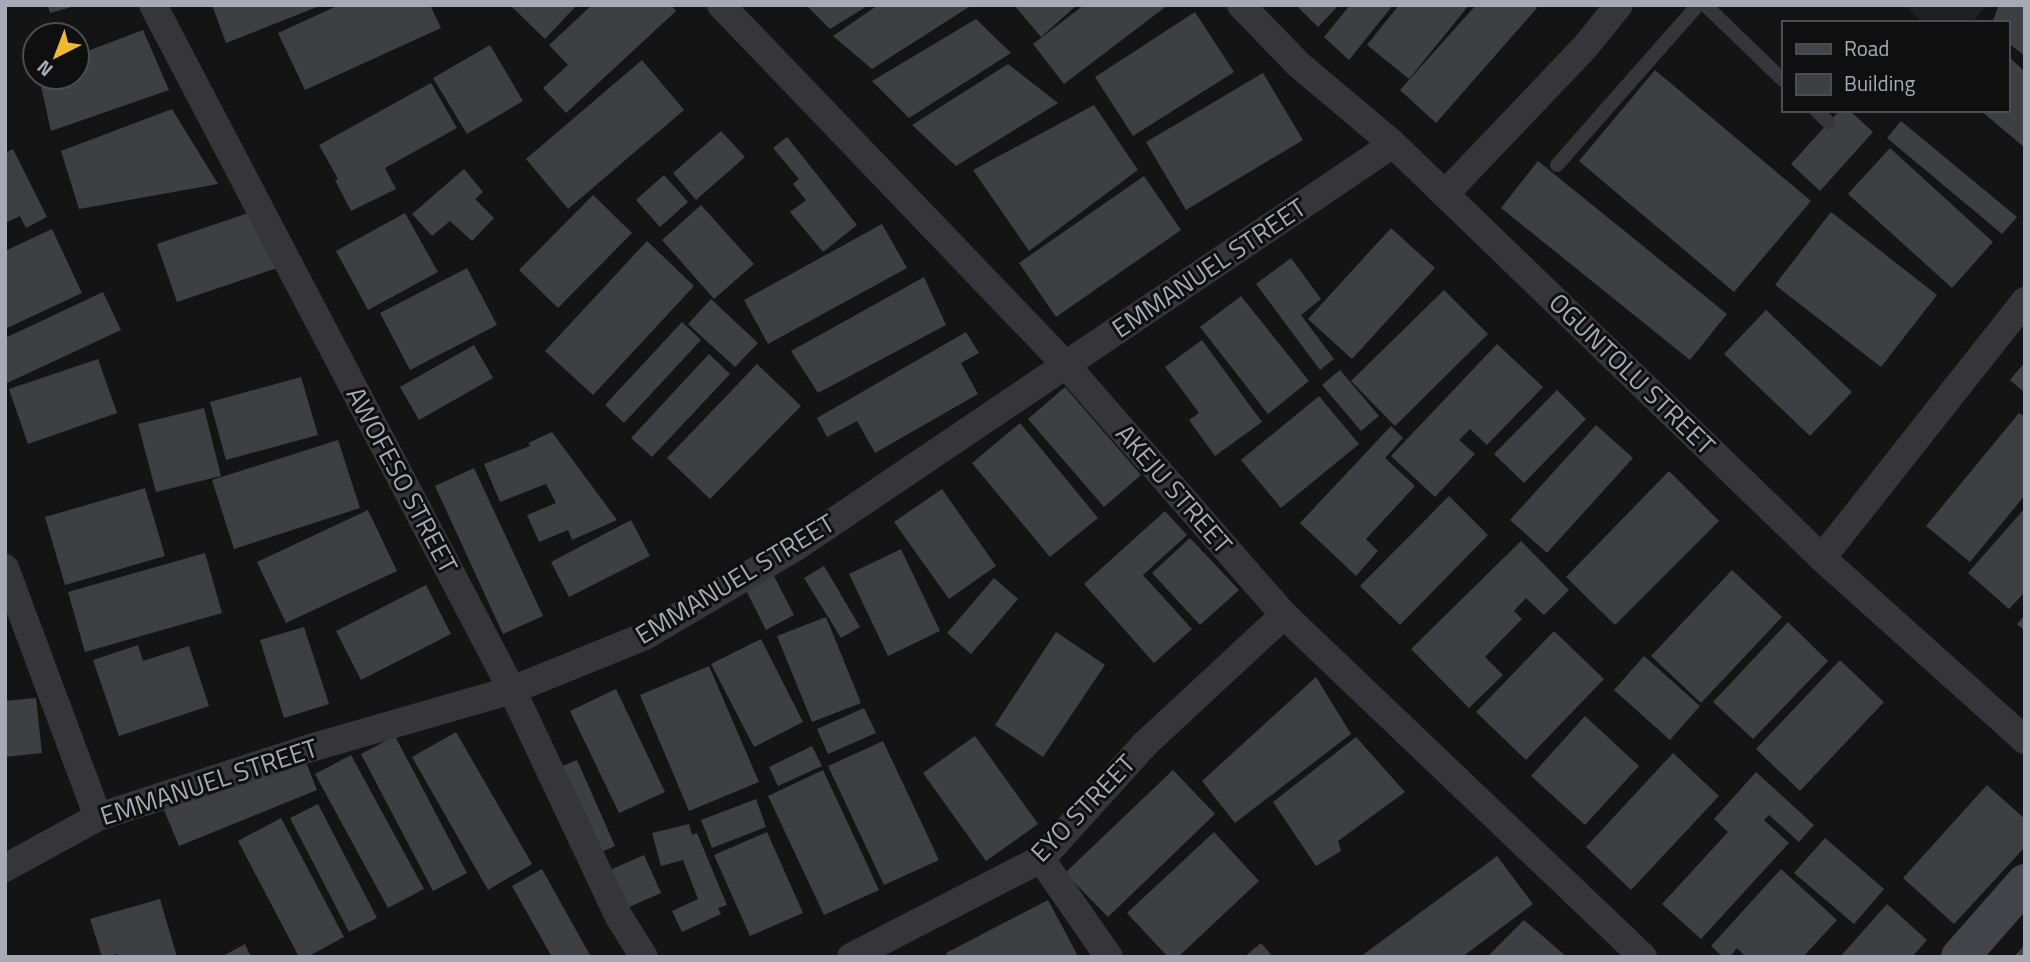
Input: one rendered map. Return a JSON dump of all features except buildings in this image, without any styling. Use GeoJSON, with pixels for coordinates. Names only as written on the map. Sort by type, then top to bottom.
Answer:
{"type":"FeatureCollection","features":[{"type":"Feature","properties":{"kind":"street","name":"AWOFESO STREET"},"geometry":{"type":"LineString","coordinates":[[153,5],[512,690],[619,917],[644,957]]}},
{"type":"Feature","properties":{"kind":"street","name":"AKEJU STREET"},"geometry":{"type":"LineString","coordinates":[[721,5],[1065,364],[1284,615],[1643,957]]}},
{"type":"Feature","properties":{"kind":"street","name":"OGUNTOLU STREET"},"geometry":{"type":"LineString","coordinates":[[1241,5],[1298,64],[1393,144],[1822,558],[2025,740]]}},
{"type":"Feature","properties":{"kind":"street"},"geometry":{"type":"LineString","coordinates":[[1445,194],[1585,47],[1619,5]]}},
{"type":"Feature","properties":{"kind":"street","name":"EMMANUEL STREET"},"geometry":{"type":"LineString","coordinates":[[5,868],[98,817],[307,749],[512,690],[645,636],[796,547],[1393,144]]}},
{"type":"Feature","properties":{"kind":"street"},"geometry":{"type":"LineString","coordinates":[[1822,558],[2025,301]]}},
{"type":"Feature","properties":{"kind":"street"},"geometry":{"type":"LineString","coordinates":[[5,568],[98,817]]}},
{"type":"Feature","properties":{"kind":"street","name":"EYO STREET"},"geometry":{"type":"LineString","coordinates":[[850,957],[1041,859],[1146,743],[1284,615]]}},
{"type":"Feature","properties":{"kind":"street"},"geometry":{"type":"LineString","coordinates":[[1041,859],[1109,957]]}},
{"type":"Feature","properties":{"kind":"street"},"geometry":{"type":"LineString","coordinates":[[1960,957],[2025,883]]}},
{"type":"Feature","properties":{"kind":"lane"},"geometry":{"type":"LineString","coordinates":[[1557,165],[1698,5]]}},
{"type":"Feature","properties":{"kind":"lane"},"geometry":{"type":"LineString","coordinates":[[1705,5],[1782,79]]}},
{"type":"Feature","properties":{"kind":"lane"},"geometry":{"type":"LineString","coordinates":[[1818,112],[1828,122]]}},
{"type":"Feature","properties":{"kind":"shaded area"},"geometry":{"type":"Polygon","coordinates":[[[1905,5],[1987,5],[1973,21],[1920,21],[1905,5]]]}}]}
